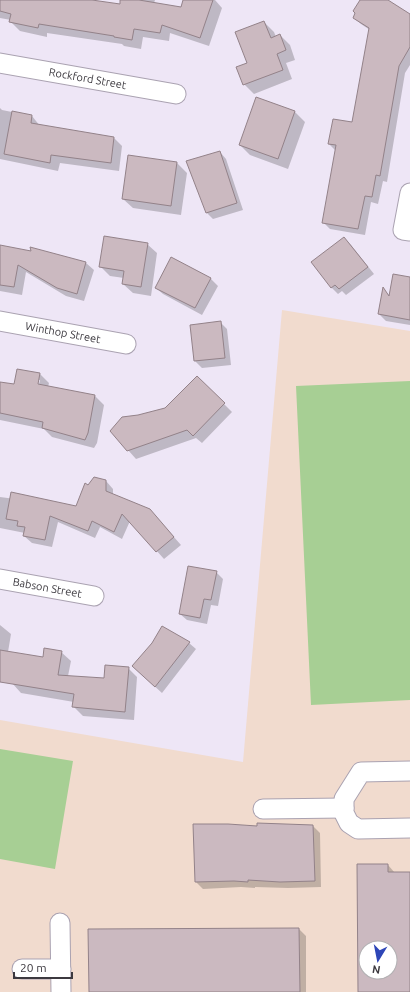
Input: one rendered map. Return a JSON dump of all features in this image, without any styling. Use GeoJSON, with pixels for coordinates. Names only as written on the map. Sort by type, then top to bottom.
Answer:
{"type":"FeatureCollection","features":[{"type":"Feature","properties":{"kind":"street","name":"Rockford Street"},"geometry":{"type":"LineString","coordinates":[[0,63],[176,94]]}},
{"type":"Feature","properties":{"kind":"street"},"geometry":{"type":"LineString","coordinates":[[407,230],[410,192]]}},
{"type":"Feature","properties":{"kind":"street","name":"Winthop Street"},"geometry":{"type":"LineString","coordinates":[[0,321],[126,344]]}},
{"type":"Feature","properties":{"kind":"street","name":"Babson Street"},"geometry":{"type":"LineString","coordinates":[[0,579],[94,596]]}},
{"type":"Feature","properties":{"kind":"street"},"geometry":{"type":"LineString","coordinates":[[410,771],[361,772],[344,799],[344,813],[349,823],[358,829],[410,828]]}},
{"type":"Feature","properties":{"kind":"street"},"geometry":{"type":"LineString","coordinates":[[263,809],[344,808]]}},
{"type":"Feature","properties":{"kind":"street"},"geometry":{"type":"LineString","coordinates":[[60,923],[61,992]]}},
{"type":"Feature","properties":{"kind":"street"},"geometry":{"type":"LineString","coordinates":[[22,969],[61,969]]}},
{"type":"Feature","properties":{"kind":"shaded area"},"geometry":{"type":"Polygon","coordinates":[[[282,310],[410,331],[410,992],[0,992],[0,720],[243,762],[282,310]]]}},
{"type":"Feature","properties":{"kind":"green space"},"geometry":{"type":"Polygon","coordinates":[[[410,381],[410,700],[311,705],[296,386],[410,381]]]}},
{"type":"Feature","properties":{"kind":"green space"},"geometry":{"type":"Polygon","coordinates":[[[0,749],[73,761],[55,869],[0,859],[0,749]]]}},
{"type":"Feature","properties":{"kind":"building"},"geometry":{"type":"Polygon","coordinates":[[[0,0],[92,0],[120,4],[120,0],[139,0],[181,7],[183,0],[213,0],[200,38],[162,25],[160,33],[134,29],[132,40],[39,24],[38,28],[9,22],[11,14],[0,11],[0,0]]]}},
{"type":"Feature","properties":{"kind":"building"},"geometry":{"type":"Polygon","coordinates":[[[360,0],[388,0],[410,14],[410,47],[399,66],[380,176],[376,175],[372,197],[365,196],[358,229],[322,223],[336,145],[328,144],[333,119],[352,122],[369,28],[353,18],[355,13],[353,11],[360,0]]]}},
{"type":"Feature","properties":{"kind":"building"},"geometry":{"type":"Polygon","coordinates":[[[264,21],[271,38],[280,34],[286,50],[277,54],[283,70],[243,85],[236,67],[247,63],[235,32],[264,21]]]}},
{"type":"Feature","properties":{"kind":"building"},"geometry":{"type":"Polygon","coordinates":[[[256,97],[295,111],[278,159],[239,145],[256,97]]]}},
{"type":"Feature","properties":{"kind":"building"},"geometry":{"type":"Polygon","coordinates":[[[12,111],[32,115],[31,123],[114,137],[111,163],[51,155],[50,163],[4,154],[12,111]]]}},
{"type":"Feature","properties":{"kind":"building"},"geometry":{"type":"Polygon","coordinates":[[[220,151],[237,203],[206,213],[186,161],[220,151]]]}},
{"type":"Feature","properties":{"kind":"building"},"geometry":{"type":"Polygon","coordinates":[[[128,155],[177,162],[171,206],[122,199],[128,155]]]}},
{"type":"Feature","properties":{"kind":"building"},"geometry":{"type":"Polygon","coordinates":[[[104,236],[148,243],[141,287],[122,284],[124,271],[99,267],[104,236]]]}},
{"type":"Feature","properties":{"kind":"building"},"geometry":{"type":"Polygon","coordinates":[[[344,237],[368,267],[339,289],[335,285],[331,288],[311,262],[344,237]]]}},
{"type":"Feature","properties":{"kind":"building"},"geometry":{"type":"Polygon","coordinates":[[[0,245],[31,251],[30,247],[86,262],[77,294],[57,288],[18,265],[14,287],[0,285],[0,245]]]}},
{"type":"Feature","properties":{"kind":"building"},"geometry":{"type":"Polygon","coordinates":[[[171,257],[211,278],[195,308],[155,288],[171,257]]]}},
{"type":"Feature","properties":{"kind":"building"},"geometry":{"type":"Polygon","coordinates":[[[393,274],[410,277],[410,320],[378,314],[383,287],[389,296],[393,274]]]}},
{"type":"Feature","properties":{"kind":"building"},"geometry":{"type":"Polygon","coordinates":[[[221,321],[225,358],[194,361],[190,325],[221,321]]]}},
{"type":"Feature","properties":{"kind":"building"},"geometry":{"type":"Polygon","coordinates":[[[17,369],[40,373],[38,384],[95,395],[88,433],[85,440],[42,428],[43,422],[0,413],[0,382],[14,384],[17,369]]]}},
{"type":"Feature","properties":{"kind":"building"},"geometry":{"type":"Polygon","coordinates":[[[197,376],[225,403],[193,436],[187,430],[127,451],[110,431],[122,417],[138,415],[165,408],[197,376]]]}},
{"type":"Feature","properties":{"kind":"building"},"geometry":{"type":"Polygon","coordinates":[[[94,477],[106,480],[106,491],[150,509],[174,537],[156,552],[122,514],[114,532],[92,521],[88,531],[50,516],[45,540],[23,536],[25,527],[17,526],[18,521],[6,519],[11,492],[76,506],[85,483],[88,485],[94,477]]]}},
{"type":"Feature","properties":{"kind":"building"},"geometry":{"type":"Polygon","coordinates":[[[188,566],[217,571],[211,600],[204,599],[200,618],[179,614],[188,566]]]}},
{"type":"Feature","properties":{"kind":"building"},"geometry":{"type":"Polygon","coordinates":[[[162,626],[190,642],[155,687],[132,666],[152,643],[162,626]]]}},
{"type":"Feature","properties":{"kind":"building"},"geometry":{"type":"Polygon","coordinates":[[[44,648],[62,651],[58,675],[104,678],[105,665],[129,667],[125,712],[72,707],[74,694],[0,682],[0,650],[43,657],[44,648]]]}},
{"type":"Feature","properties":{"kind":"building"},"geometry":{"type":"Polygon","coordinates":[[[257,823],[313,825],[315,881],[280,882],[248,880],[248,882],[195,882],[193,824],[257,826],[257,823]]]}},
{"type":"Feature","properties":{"kind":"building"},"geometry":{"type":"Polygon","coordinates":[[[357,864],[388,864],[388,872],[410,872],[410,992],[358,992],[357,864]]]}},
{"type":"Feature","properties":{"kind":"building"},"geometry":{"type":"Polygon","coordinates":[[[299,928],[300,992],[89,992],[88,929],[299,928]]]}}]}
